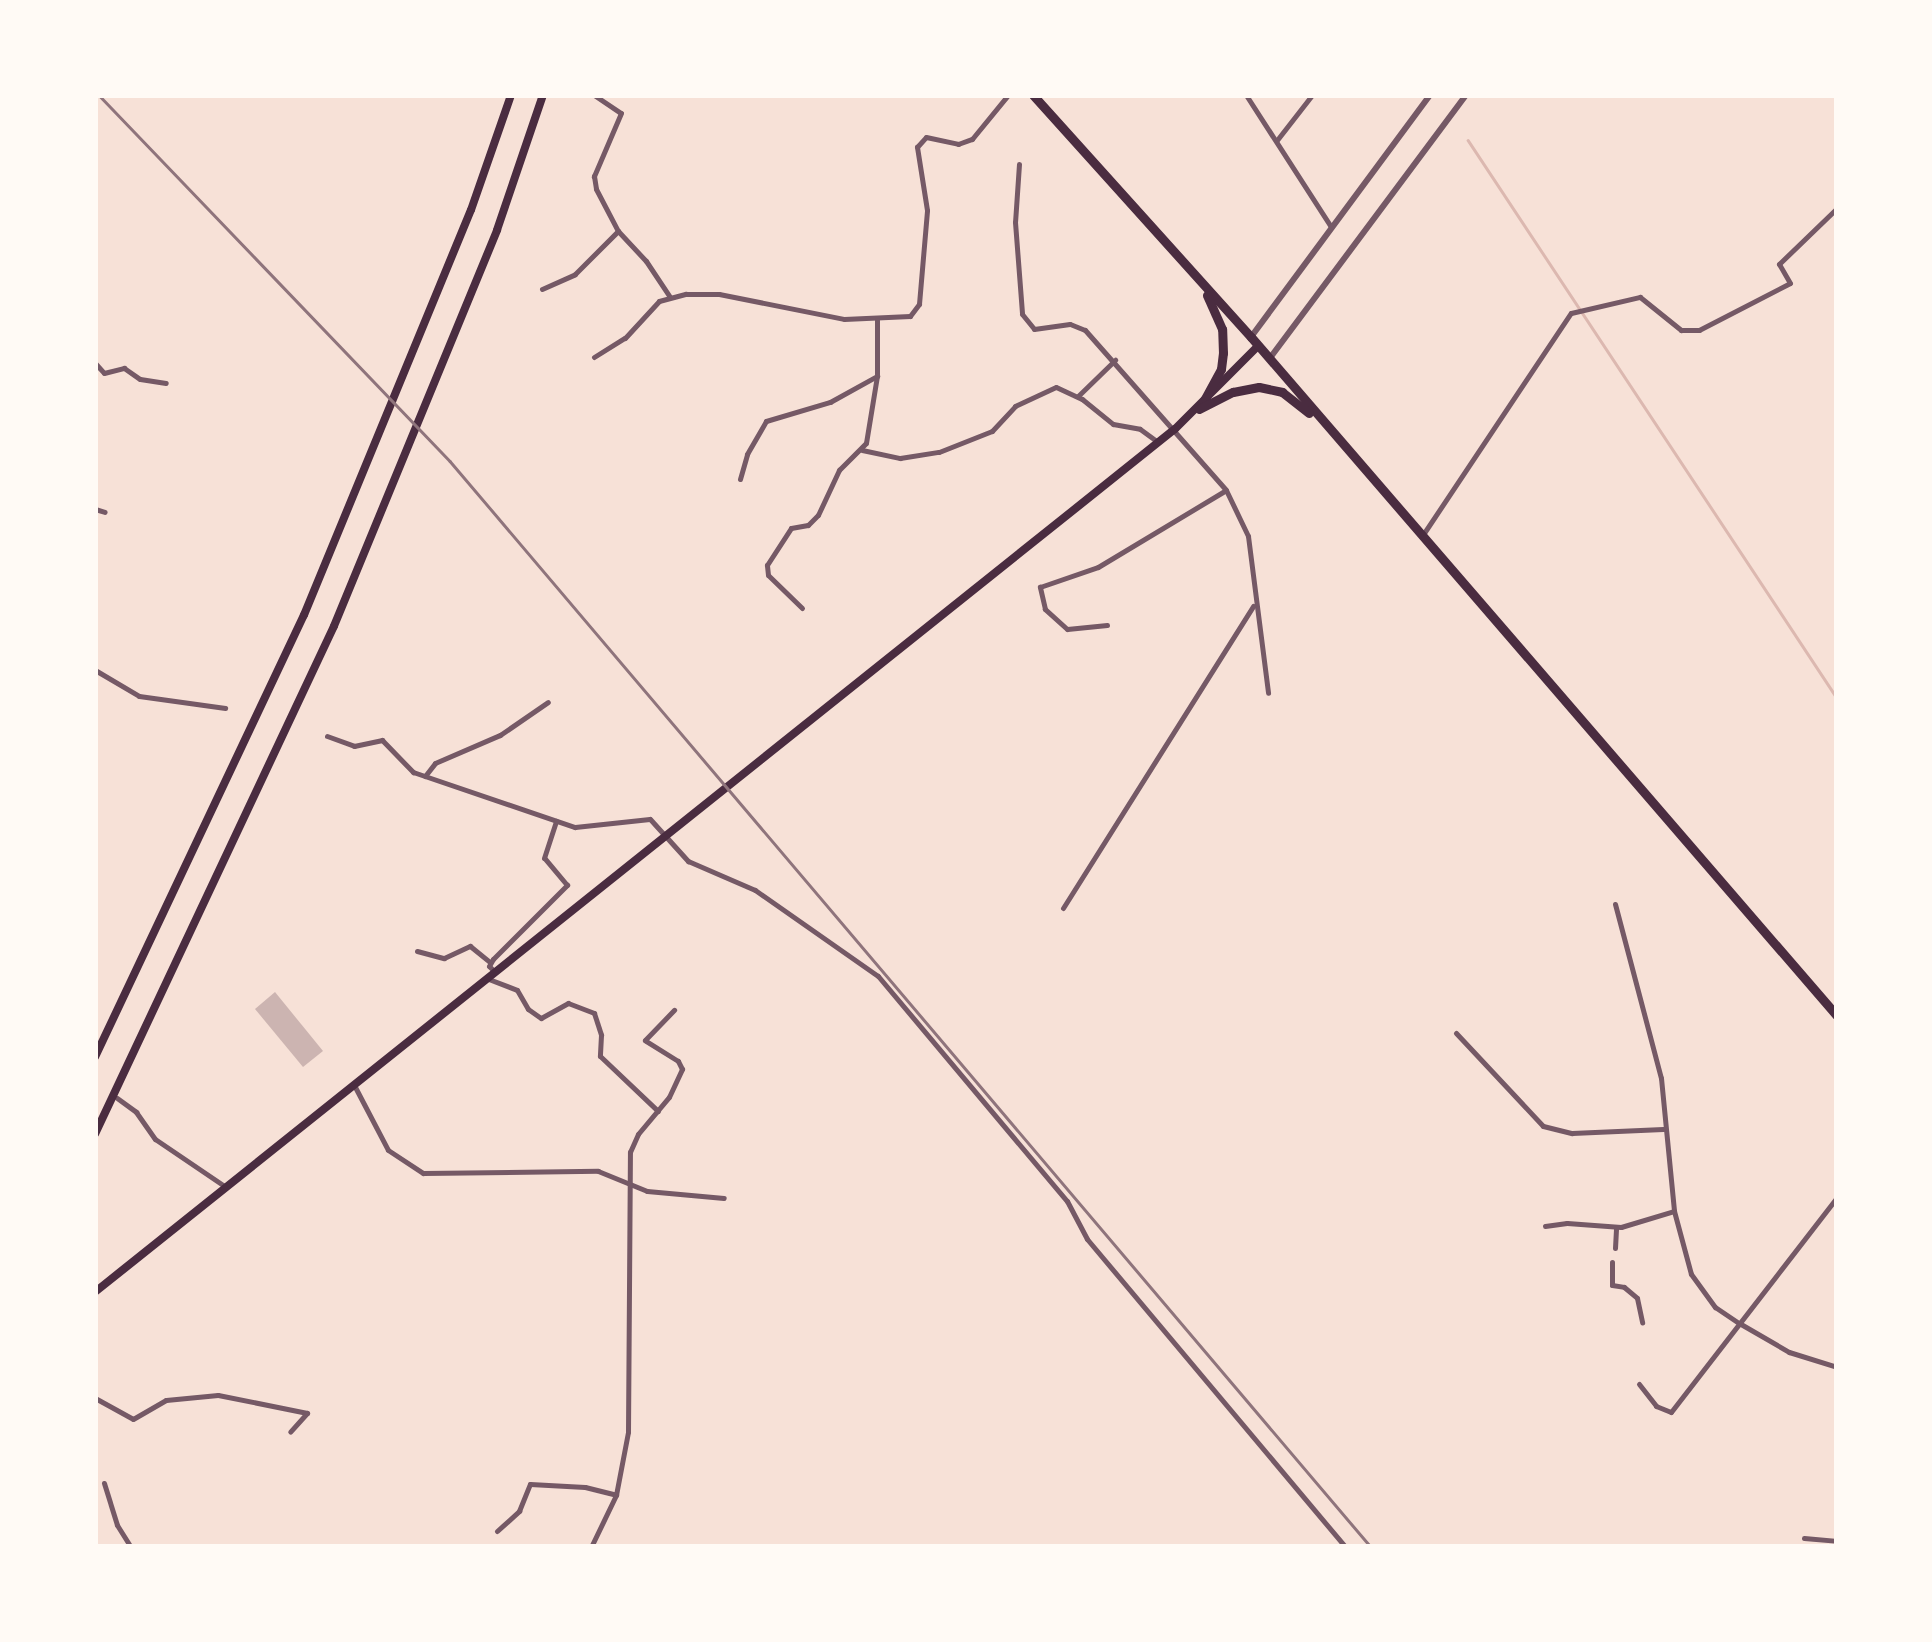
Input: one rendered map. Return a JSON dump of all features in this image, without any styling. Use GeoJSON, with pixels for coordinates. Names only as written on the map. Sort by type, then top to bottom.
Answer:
{"type":"FeatureCollection","features":[{"type":"Feature","properties":{"kind":"highway"},"geometry":{"type":"LineString","coordinates":[[1033,95],[1258,346],[1837,1016]]}},
{"type":"Feature","properties":{"kind":"highway"},"geometry":{"type":"LineString","coordinates":[[1199,409],[1215,383],[1223,353],[1222,330],[1202,283]]}},
{"type":"Feature","properties":{"kind":"highway"},"geometry":{"type":"LineString","coordinates":[[1199,409],[1234,392],[1269,388],[1294,400],[1330,431]]}},
{"type":"Feature","properties":{"kind":"main road"},"geometry":{"type":"LineString","coordinates":[[95,1057],[304,615],[471,210],[510,95]]}},
{"type":"Feature","properties":{"kind":"main road"},"geometry":{"type":"LineString","coordinates":[[95,1134],[334,626],[497,230],[542,95]]}},
{"type":"Feature","properties":{"kind":"main road"},"geometry":{"type":"LineString","coordinates":[[95,1292],[1199,409],[1258,346]]}},
{"type":"Feature","properties":{"kind":"street"},"geometry":{"type":"LineString","coordinates":[[594,95],[621,113],[594,176],[618,231],[646,261],[670,298]]}},
{"type":"Feature","properties":{"kind":"street"},"geometry":{"type":"LineString","coordinates":[[594,356],[624,338],[658,301],[670,298],[719,294],[844,319],[910,316],[919,304],[927,210],[917,158],[920,141],[930,137],[958,144],[972,139],[1008,95]]}},
{"type":"Feature","properties":{"kind":"street"},"geometry":{"type":"LineString","coordinates":[[1246,95],[1332,228]]}},
{"type":"Feature","properties":{"kind":"street"},"geometry":{"type":"LineString","coordinates":[[1277,140],[1312,95]]}},
{"type":"Feature","properties":{"kind":"street"},"geometry":{"type":"LineString","coordinates":[[1250,337],[1430,95]]}},
{"type":"Feature","properties":{"kind":"street"},"geometry":{"type":"LineString","coordinates":[[1269,359],[1463,96]]}},
{"type":"Feature","properties":{"kind":"street"},"geometry":{"type":"LineString","coordinates":[[1019,164],[1015,222],[1022,314],[1034,329],[1078,326],[1115,360],[1226,490],[1248,536],[1268,693]]}},
{"type":"Feature","properties":{"kind":"street"},"geometry":{"type":"LineString","coordinates":[[1422,536],[1566,318],[1580,310],[1603,310],[1640,297],[1680,330],[1699,330],[1790,283],[1779,264],[1837,208]]}},
{"type":"Feature","properties":{"kind":"street"},"geometry":{"type":"LineString","coordinates":[[542,289],[575,274],[618,231]]}},
{"type":"Feature","properties":{"kind":"street"},"geometry":{"type":"LineString","coordinates":[[802,608],[768,574],[767,565],[791,528],[812,522],[839,470],[862,450],[877,376],[877,320]]}},
{"type":"Feature","properties":{"kind":"street"},"geometry":{"type":"LineString","coordinates":[[1078,396],[1115,360]]}},
{"type":"Feature","properties":{"kind":"street"},"geometry":{"type":"LineString","coordinates":[[95,363],[104,373],[124,368],[140,379],[166,383]]}},
{"type":"Feature","properties":{"kind":"street"},"geometry":{"type":"LineString","coordinates":[[740,480],[747,454],[766,421],[830,402],[877,376]]}},
{"type":"Feature","properties":{"kind":"street"},"geometry":{"type":"LineString","coordinates":[[862,450],[919,458],[992,431],[1015,406],[1056,387],[1078,396],[1113,424],[1140,430],[1158,442]]}},
{"type":"Feature","properties":{"kind":"street"},"geometry":{"type":"LineString","coordinates":[[1107,625],[1068,629],[1045,609],[1040,587],[1098,567],[1226,490]]}},
{"type":"Feature","properties":{"kind":"street"},"geometry":{"type":"LineString","coordinates":[[95,509],[105,512]]}},
{"type":"Feature","properties":{"kind":"street"},"geometry":{"type":"LineString","coordinates":[[1063,908],[1254,605]]}},
{"type":"Feature","properties":{"kind":"street"},"geometry":{"type":"LineString","coordinates":[[95,670],[127,692],[225,708]]}},
{"type":"Feature","properties":{"kind":"street"},"geometry":{"type":"LineString","coordinates":[[426,776],[435,763],[500,735],[548,702]]}},
{"type":"Feature","properties":{"kind":"street"},"geometry":{"type":"LineString","coordinates":[[326,736],[354,746],[382,740],[408,769],[556,821],[585,828],[650,819],[688,861],[756,890],[878,976],[1067,1202],[1087,1239],[1346,1547]]}},
{"type":"Feature","properties":{"kind":"street"},"geometry":{"type":"LineString","coordinates":[[417,951],[444,958],[470,946],[491,966],[567,885],[544,858],[556,821]]}},
{"type":"Feature","properties":{"kind":"street"},"geometry":{"type":"LineString","coordinates":[[1615,904],[1660,1078],[1674,1211],[1691,1274],[1701,1293],[1738,1323],[1788,1352],[1837,1367]]}},
{"type":"Feature","properties":{"kind":"street"},"geometry":{"type":"LineString","coordinates":[[486,978],[517,990],[528,1010],[541,1018],[568,1002],[594,1013],[601,1034],[600,1056],[658,1111]]}},
{"type":"Feature","properties":{"kind":"street"},"geometry":{"type":"LineString","coordinates":[[591,1547],[616,1495],[628,1432],[628,1182],[632,1143],[658,1111],[681,1066],[645,1040],[674,1010]]}},
{"type":"Feature","properties":{"kind":"street"},"geometry":{"type":"LineString","coordinates":[[1456,1032],[1543,1126],[1572,1133],[1663,1130]]}},
{"type":"Feature","properties":{"kind":"street"},"geometry":{"type":"LineString","coordinates":[[354,1085],[388,1150],[423,1174],[598,1172],[647,1191],[724,1198]]}},
{"type":"Feature","properties":{"kind":"street"},"geometry":{"type":"LineString","coordinates":[[117,1098],[136,1112],[156,1139],[226,1187]]}},
{"type":"Feature","properties":{"kind":"street"},"geometry":{"type":"LineString","coordinates":[[1640,1384],[1656,1406],[1672,1412],[1837,1197]]}},
{"type":"Feature","properties":{"kind":"street"},"geometry":{"type":"LineString","coordinates":[[1544,1226],[1567,1223],[1616,1228],[1674,1211]]}},
{"type":"Feature","properties":{"kind":"street"},"geometry":{"type":"LineString","coordinates":[[1615,1248],[1616,1228]]}},
{"type":"Feature","properties":{"kind":"street"},"geometry":{"type":"LineString","coordinates":[[1612,1262],[1610,1282],[1637,1298],[1642,1322]]}},
{"type":"Feature","properties":{"kind":"street"},"geometry":{"type":"LineString","coordinates":[[95,1398],[133,1420],[166,1400],[202,1396],[237,1397],[308,1413],[290,1432]]}},
{"type":"Feature","properties":{"kind":"street"},"geometry":{"type":"LineString","coordinates":[[104,1484],[118,1525],[131,1547]]}},
{"type":"Feature","properties":{"kind":"street"},"geometry":{"type":"LineString","coordinates":[[497,1531],[518,1511],[530,1484],[585,1487],[616,1495]]}},
{"type":"Feature","properties":{"kind":"street"},"geometry":{"type":"LineString","coordinates":[[1804,1538],[1837,1541]]}},
{"type":"Feature","properties":{"kind":"building"},"geometry":{"type":"Polygon","coordinates":[[[275,992],[323,1051],[303,1067],[255,1009],[275,992]]]}},
{"type":"Feature","properties":{"kind":"waterway"},"geometry":{"type":"LineString","coordinates":[[1468,140],[1837,698]]}},
{"type":"Feature","properties":{"kind":"railway"},"geometry":{"type":"LineString","coordinates":[[99,95],[450,461],[1371,1547]]}}]}
